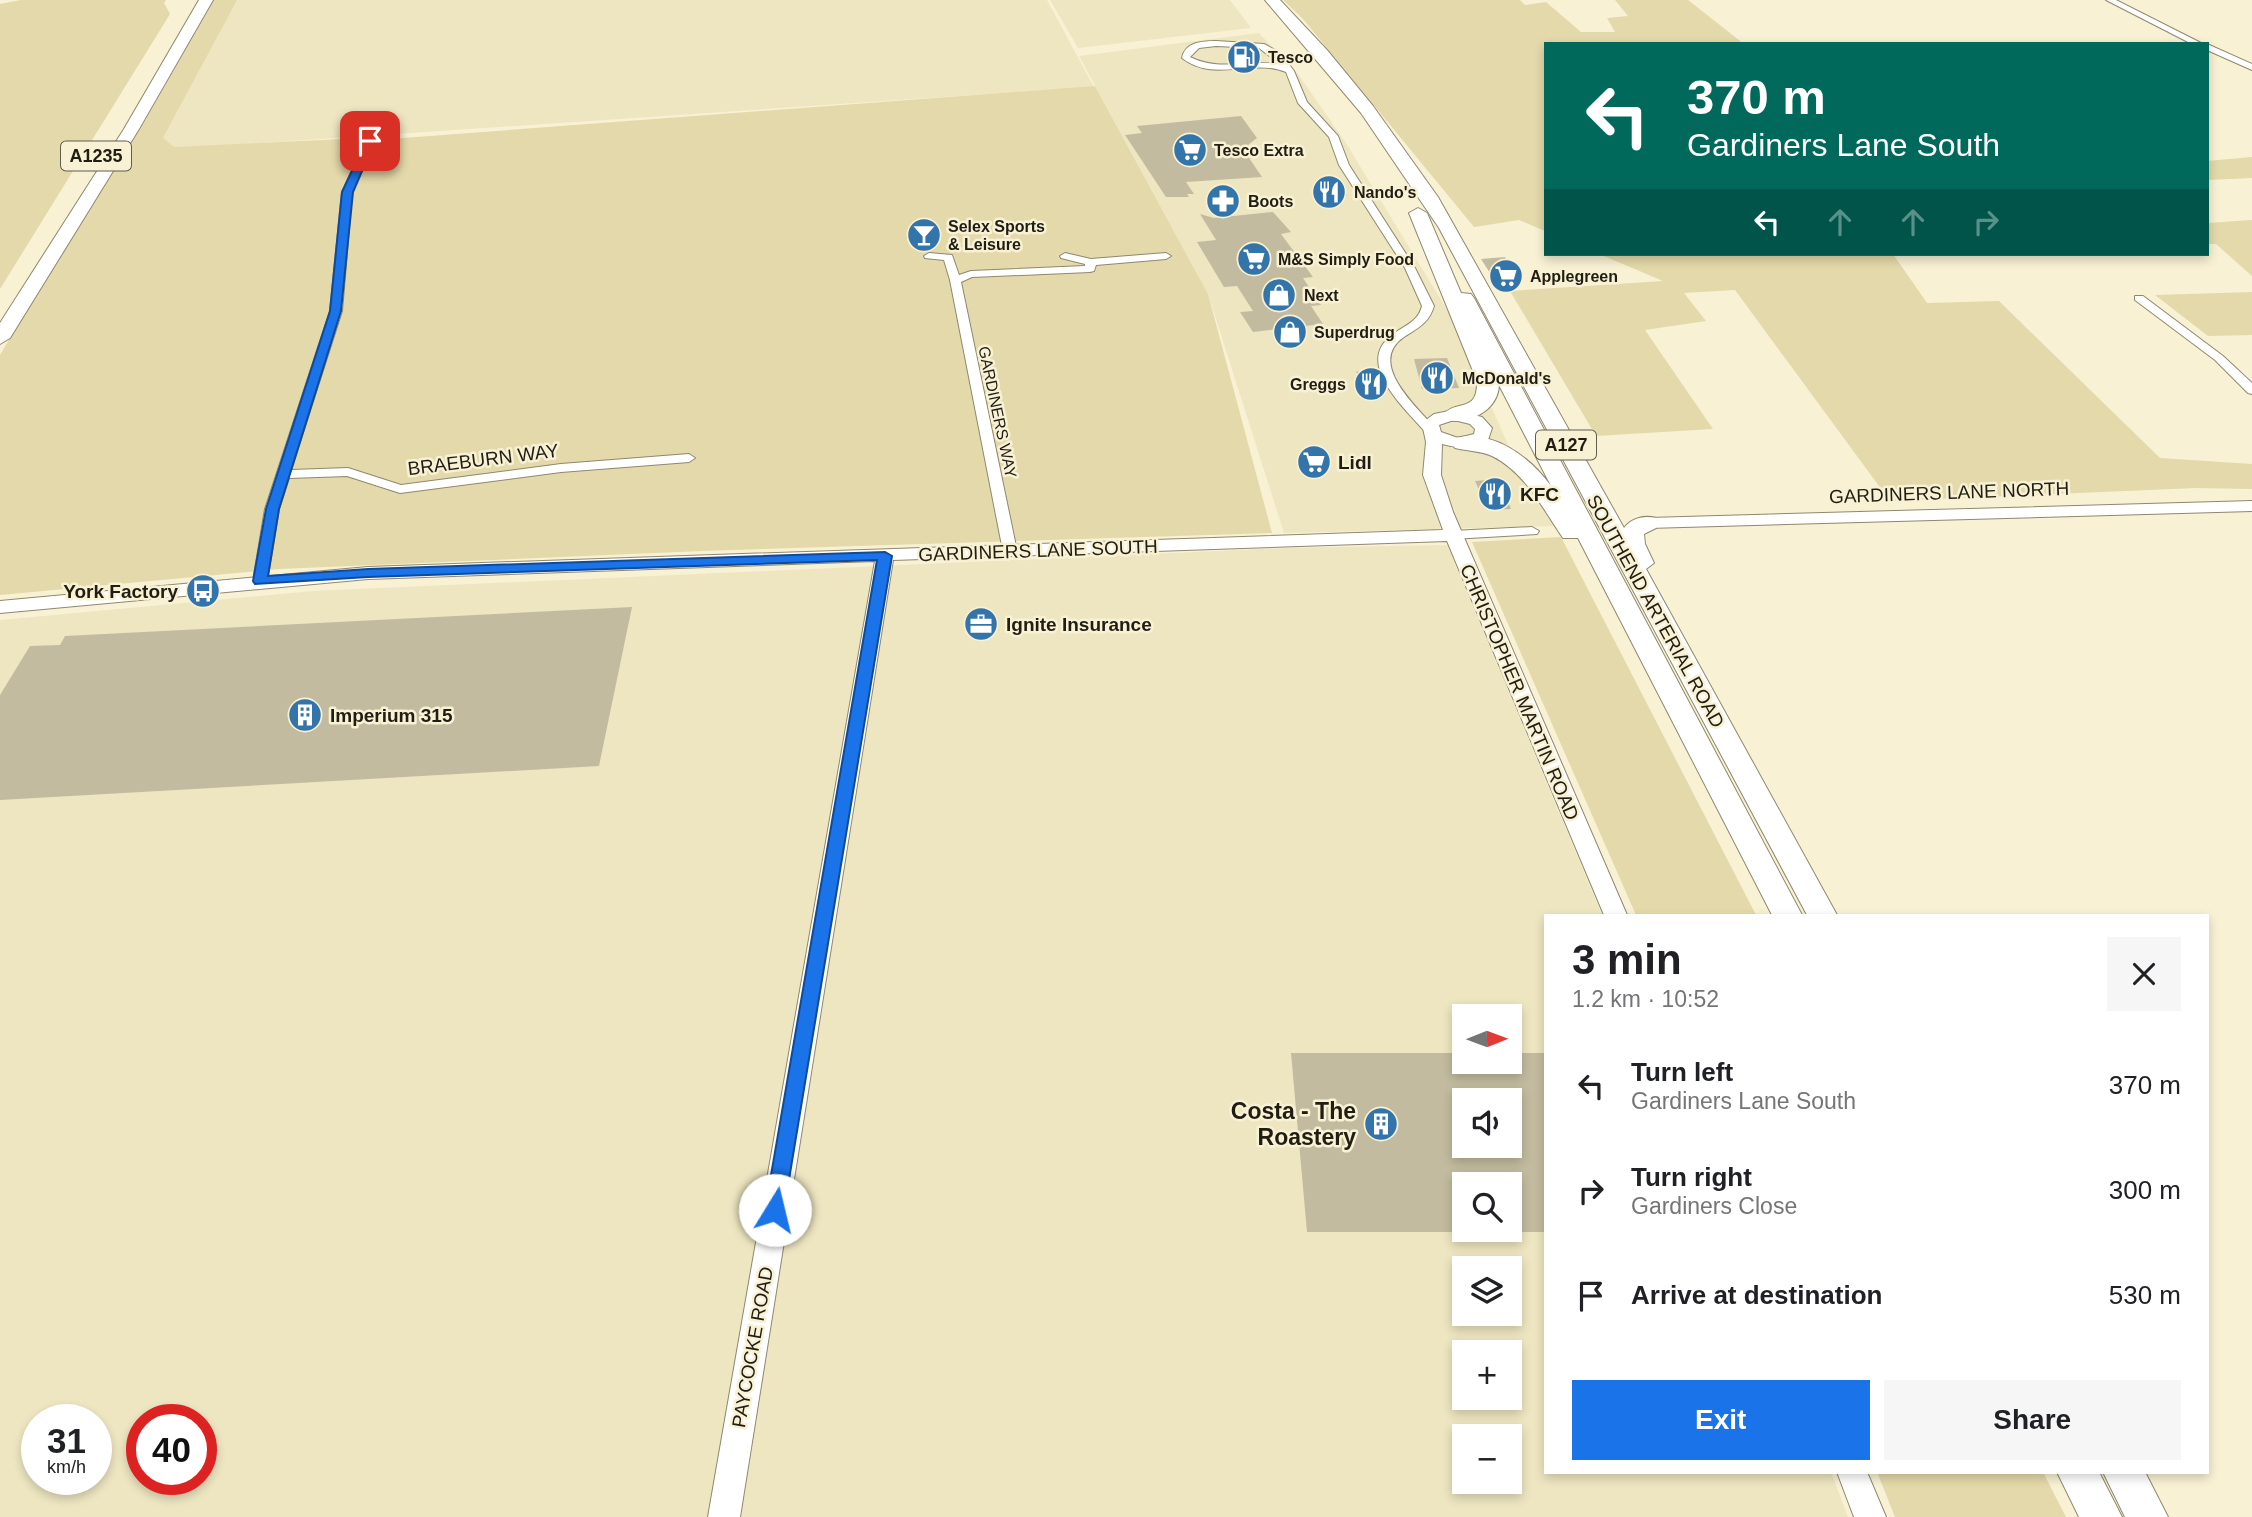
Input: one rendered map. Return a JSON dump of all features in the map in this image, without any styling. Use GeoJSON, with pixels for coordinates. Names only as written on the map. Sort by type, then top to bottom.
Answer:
{"type":"FeatureCollection","features":[{"type":"Feature","properties":{"kind":"highway","name":"SOUTHEND ARTERIAL ROAD"},"geometry":{"type":"LineString","coordinates":[[1256,0],[1324,75],[1374,143],[1418,213],[1786,914]]}},
{"type":"Feature","properties":{"kind":"highway","name":"SOUTHEND ARTERIAL ROAD"},"geometry":{"type":"LineString","coordinates":[[1272,0],[1339,74],[1391,141],[1448,228],[1821,914]]}},
{"type":"Feature","properties":{"kind":"highway","name":"A127"},"geometry":{"type":"LineString","coordinates":[[1418,213],[1488,380],[1488,396],[1480,406],[1454,415]]}},
{"type":"Feature","properties":{"kind":"highway","name":"A127"},"geometry":{"type":"LineString","coordinates":[[1530,380],[1614,509],[1628,519],[1648,523]]}},
{"type":"Feature","properties":{"kind":"highway","name":"A127"},"geometry":{"type":"LineString","coordinates":[[1463,443],[1483,444],[1499,449],[1518,462],[1533,478],[1572,535],[1730,805]]}},
{"type":"Feature","properties":{"kind":"highway","name":"A127"},"geometry":{"type":"LineString","coordinates":[[1648,523],[1635,528],[1631,533],[1631,541],[1761,802]]}},
{"type":"Feature","properties":{"kind":"highway"},"geometry":{"type":"LineString","coordinates":[[2078,1474],[2101,1517]]}},
{"type":"Feature","properties":{"kind":"main road","name":"A1235"},"geometry":{"type":"LineString","coordinates":[[0,311],[124,110],[188,0]]}},
{"type":"Feature","properties":{"kind":"main road","name":"A1235"},"geometry":{"type":"LineString","coordinates":[[0,338],[66,228],[142,113],[206,0]]}},
{"type":"Feature","properties":{"kind":"street"},"geometry":{"type":"LineString","coordinates":[[2110,0],[2195,42]]}},
{"type":"Feature","properties":{"kind":"street"},"geometry":{"type":"LineString","coordinates":[[1290,71],[1271,65],[1209,69],[1186,58],[1186,54],[1192,47],[1204,44],[1261,46],[1278,57],[1290,71],[1303,103],[1333,136],[1344,165],[1410,268],[1429,306],[1427,316],[1394,338],[1384,354],[1388,376],[1397,392],[1431,431],[1445,441],[1463,443]]}},
{"type":"Feature","properties":{"kind":"street"},"geometry":{"type":"LineString","coordinates":[[2209,48],[2252,67]]}},
{"type":"Feature","properties":{"kind":"street"},"geometry":{"type":"LineString","coordinates":[[260,581],[272,509],[336,311],[348,192],[370,141]]}},
{"type":"Feature","properties":{"kind":"street","name":"GARDINERS WAY"},"geometry":{"type":"LineString","coordinates":[[929,256],[948,257],[955,280],[1010,551]]}},
{"type":"Feature","properties":{"kind":"street"},"geometry":{"type":"LineString","coordinates":[[1065,256],[1091,262],[1166,256]]}},
{"type":"Feature","properties":{"kind":"street"},"geometry":{"type":"LineString","coordinates":[[955,280],[971,274],[1090,270],[1091,262]]}},
{"type":"Feature","properties":{"kind":"street"},"geometry":{"type":"LineString","coordinates":[[2139,298],[2219,358],[2252,390]]}},
{"type":"Feature","properties":{"kind":"street"},"geometry":{"type":"LineString","coordinates":[[1397,392],[1418,409],[1437,415],[1454,415],[1476,420],[1484,428],[1482,436],[1477,440],[1443,449],[1434,459],[1432,466]]}},
{"type":"Feature","properties":{"kind":"street"},"geometry":{"type":"LineString","coordinates":[[1431,431],[1430,423],[1434,420],[1454,415]]}},
{"type":"Feature","properties":{"kind":"street","name":"CHRISTOPHER MARTIN ROAD"},"geometry":{"type":"LineString","coordinates":[[1431,431],[1434,442],[1433,483],[1452,535],[1616,914]]}},
{"type":"Feature","properties":{"kind":"street","name":"BRAEBURN WAY"},"geometry":{"type":"LineString","coordinates":[[284,474],[348,472],[400,489],[561,468],[689,458]]}},
{"type":"Feature","properties":{"kind":"street","name":"GARDINERS LANE NORTH"},"geometry":{"type":"LineString","coordinates":[[1648,523],[2252,506]]}},
{"type":"Feature","properties":{"kind":"street","name":"GARDINERS LANE SOUTH"},"geometry":{"type":"LineString","coordinates":[[0,607],[260,581],[380,573],[1532,531]]}},
{"type":"Feature","properties":{"kind":"street","name":"PAYCOCKE ROAD"},"geometry":{"type":"LineString","coordinates":[[724,1517],[885,556]]}},
{"type":"Feature","properties":{"kind":"street"},"geometry":{"type":"LineString","coordinates":[[1853,1474],[1870,1517]]}},
{"type":"Feature","properties":{"kind":"shaded area"},"geometry":{"type":"Polygon","coordinates":[[[21,0],[166,0],[164,3],[170,14],[0,289],[0,4],[21,0]]]}},
{"type":"Feature","properties":{"kind":"shaded area"},"geometry":{"type":"Polygon","coordinates":[[[214,0],[237,0],[163,138],[174,147],[363,138],[363,141],[1095,86],[1208,294],[1272,533],[702,551],[279,569],[0,595],[0,355],[59,255],[145,121],[214,0]]]}},
{"type":"Feature","properties":{"kind":"shaded area"},"geometry":{"type":"Polygon","coordinates":[[[236,0],[1047,0],[1094,87],[157,150],[236,0]]]}},
{"type":"Feature","properties":{"kind":"shaded area"},"geometry":{"type":"Polygon","coordinates":[[[1050,0],[1230,0],[1251,28],[1078,48],[1050,0]]]}},
{"type":"Feature","properties":{"kind":"shaded area"},"geometry":{"type":"Polygon","coordinates":[[[1283,0],[1520,0],[1525,5],[1546,2],[1581,32],[1615,32],[1607,18],[1628,16],[1615,0],[1688,0],[1741,42],[1544,42],[1544,231],[1519,220],[1474,227],[1303,19],[1283,0]]]}},
{"type":"Feature","properties":{"kind":"shaded area"},"geometry":{"type":"Polygon","coordinates":[[[1259,33],[1298,74],[1346,143],[1455,323],[1516,463],[1554,526],[1284,533],[1208,294],[1079,56],[1259,33]]]}},
{"type":"Feature","properties":{"kind":"shaded area"},"geometry":{"type":"Polygon","coordinates":[[[2252,157],[2252,178],[2209,180],[2209,161],[2252,157]]]}},
{"type":"Feature","properties":{"kind":"shaded area"},"geometry":{"type":"Polygon","coordinates":[[[2252,220],[2252,276],[2216,244],[2209,244],[2209,223],[2252,220]]]}},
{"type":"Feature","properties":{"kind":"shaded area"},"geometry":{"type":"Polygon","coordinates":[[[1604,256],[1894,256],[1927,303],[1999,301],[2160,458],[2252,464],[2252,489],[2196,488],[1890,501],[1735,290],[1684,293],[1706,321],[1645,330],[1713,429],[1596,436],[1510,291],[1663,281],[1604,256]]]}},
{"type":"Feature","properties":{"kind":"shaded area"},"geometry":{"type":"Polygon","coordinates":[[[2252,292],[2252,335],[2208,336],[2155,295],[2252,292]]]}},
{"type":"Feature","properties":{"kind":"shaded area"},"geometry":{"type":"Polygon","coordinates":[[[1561,537],[1755,914],[1636,914],[1472,542],[1561,537]]]}},
{"type":"Feature","properties":{"kind":"shaded area"},"geometry":{"type":"Polygon","coordinates":[[[1447,545],[1602,914],[1544,914],[1544,1474],[1832,1474],[1848,1517],[0,1517],[0,620],[313,591],[1286,548],[1447,545]]]}},
{"type":"Feature","properties":{"kind":"shaded area"},"geometry":{"type":"Polygon","coordinates":[[[1878,1474],[2044,1474],[2066,1517],[1895,1517],[1878,1474]]]}},
{"type":"Feature","properties":{"kind":"building","name":"Tesco Extra"},"geometry":{"type":"Polygon","coordinates":[[[1241,116],[1257,138],[1243,149],[1262,177],[1186,182],[1194,194],[1187,194],[1189,197],[1166,197],[1125,135],[1142,133],[1137,126],[1241,116]]]}},
{"type":"Feature","properties":{"kind":"building","name":"Nando's"},"geometry":{"type":"Polygon","coordinates":[[[1338,185],[1347,196],[1321,199],[1312,187],[1338,185]]]}},
{"type":"Feature","properties":{"kind":"building"},"geometry":{"type":"Polygon","coordinates":[[[1273,212],[1291,232],[1281,234],[1313,277],[1303,278],[1321,305],[1311,306],[1323,324],[1253,332],[1240,312],[1253,311],[1237,286],[1224,287],[1197,242],[1216,240],[1200,214],[1214,218],[1273,212]]]}},
{"type":"Feature","properties":{"kind":"building","name":"Applegreen"},"geometry":{"type":"Polygon","coordinates":[[[1505,257],[1516,278],[1499,279],[1496,273],[1490,273],[1481,259],[1505,257]]]}},
{"type":"Feature","properties":{"kind":"building","name":"McDonald's"},"geometry":{"type":"Polygon","coordinates":[[[1447,358],[1459,388],[1422,389],[1414,359],[1447,358]]]}},
{"type":"Feature","properties":{"kind":"building","name":"Greggs"},"geometry":{"type":"Polygon","coordinates":[[[1356,371],[1374,377],[1387,392],[1365,392],[1356,371]]]}},
{"type":"Feature","properties":{"kind":"building","name":"KFC"},"geometry":{"type":"Polygon","coordinates":[[[1499,479],[1511,509],[1488,510],[1475,481],[1499,479]]]}},
{"type":"Feature","properties":{"kind":"building","name":"Imperium 315"},"geometry":{"type":"Polygon","coordinates":[[[632,607],[599,766],[0,800],[0,695],[30,646],[60,645],[65,636],[632,607]]]}},
{"type":"Feature","properties":{"kind":"building","name":"Costa - The Roastery"},"geometry":{"type":"Polygon","coordinates":[[[1291,1053],[1452,1053],[1452,1074],[1522,1074],[1522,1053],[1544,1053],[1544,1232],[1522,1232],[1522,1172],[1452,1172],[1452,1232],[1307,1232],[1291,1053]]]}},
{"type":"Feature","properties":{"kind":"place","name":"Tesco"},"geometry":{"type":"Point","coordinates":[1244,57]}},
{"type":"Feature","properties":{"kind":"place","name":"Tesco Extra"},"geometry":{"type":"Point","coordinates":[1190,150]}},
{"type":"Feature","properties":{"kind":"place","name":"Nando's"},"geometry":{"type":"Point","coordinates":[1329,192]}},
{"type":"Feature","properties":{"kind":"place","name":"Boots"},"geometry":{"type":"Point","coordinates":[1223,201]}},
{"type":"Feature","properties":{"kind":"place","name":"Selex Sports & Leisure"},"geometry":{"type":"Point","coordinates":[924,235]}},
{"type":"Feature","properties":{"kind":"place","name":"M&S Simply Food"},"geometry":{"type":"Point","coordinates":[1254,259]}},
{"type":"Feature","properties":{"kind":"place","name":"Applegreen"},"geometry":{"type":"Point","coordinates":[1506,276]}},
{"type":"Feature","properties":{"kind":"place","name":"Next"},"geometry":{"type":"Point","coordinates":[1279,295]}},
{"type":"Feature","properties":{"kind":"place","name":"Superdrug"},"geometry":{"type":"Point","coordinates":[1290,332]}},
{"type":"Feature","properties":{"kind":"place","name":"McDonald's"},"geometry":{"type":"Point","coordinates":[1437,378]}},
{"type":"Feature","properties":{"kind":"place","name":"Greggs"},"geometry":{"type":"Point","coordinates":[1371,384]}},
{"type":"Feature","properties":{"kind":"place","name":"Lidl"},"geometry":{"type":"Point","coordinates":[1314,462]}},
{"type":"Feature","properties":{"kind":"place","name":"KFC"},"geometry":{"type":"Point","coordinates":[1495,494]}},
{"type":"Feature","properties":{"kind":"place","name":"York Factory"},"geometry":{"type":"Point","coordinates":[203,591]}},
{"type":"Feature","properties":{"kind":"place","name":"Ignite Insurance"},"geometry":{"type":"Point","coordinates":[981,624]}},
{"type":"Feature","properties":{"kind":"place","name":"Imperium 315"},"geometry":{"type":"Point","coordinates":[305,715]}},
{"type":"Feature","properties":{"kind":"place","name":"Costa - The Roastery"},"geometry":{"type":"Point","coordinates":[1381,1124]}},
{"type":"Feature","properties":{"kind":"route"},"geometry":{"type":"LineString","coordinates":[[370,141],[348,192],[336,311],[272,509],[260,581],[368,573],[885,556],[775,1210]]}}]}
